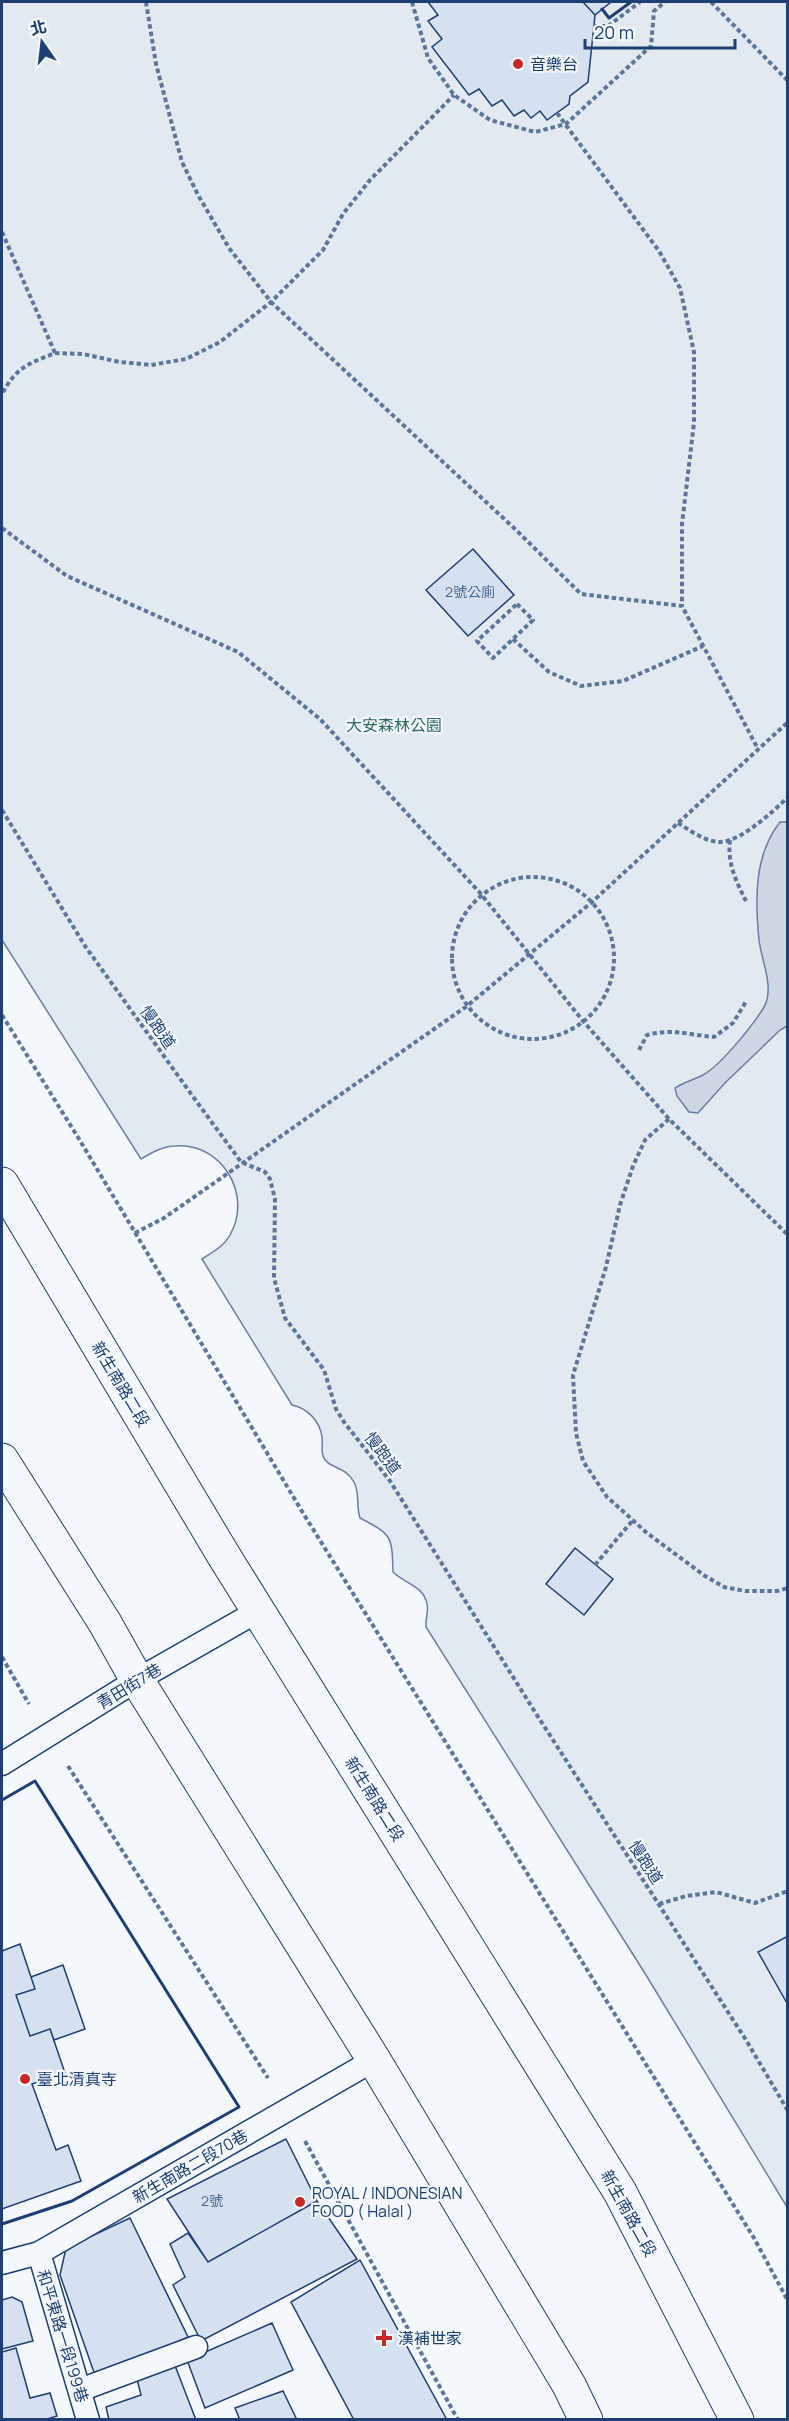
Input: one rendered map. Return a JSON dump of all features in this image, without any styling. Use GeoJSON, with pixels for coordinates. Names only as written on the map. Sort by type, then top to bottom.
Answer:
{"type":"FeatureCollection","features":[{"type":"Feature","properties":{"kind":"main road","name":"新生南路二段"},"geometry":{"type":"LineString","coordinates":[[2,1184],[258,1611],[620,2192],[737,2420]]}},
{"type":"Feature","properties":{"kind":"main road"},"geometry":{"type":"LineString","coordinates":[[2,1460],[374,2060],[569,2385],[586,2420]]}},
{"type":"Feature","properties":{"kind":"lane","name":"青田街7巷"},"geometry":{"type":"LineString","coordinates":[[2,1764],[137,1680],[258,1611]]}},
{"type":"Feature","properties":{"kind":"lane","name":"新生南路二段70巷"},"geometry":{"type":"LineString","coordinates":[[2,2263],[39,2253],[374,2060]]}},
{"type":"Feature","properties":{"kind":"lane","name":"和平東路一段199巷"},"geometry":{"type":"LineString","coordinates":[[39,2253],[88,2420]]}},
{"type":"Feature","properties":{"kind":"lane"},"geometry":{"type":"LineString","coordinates":[[80,2390],[196,2348]]}},
{"type":"Feature","properties":{"kind":"path"},"geometry":{"type":"LineString","coordinates":[[146,2],[156,64],[182,162],[229,248],[271,302],[514,528],[581,594],[682,606]]}},
{"type":"Feature","properties":{"kind":"path"},"geometry":{"type":"LineString","coordinates":[[412,2],[417,27],[428,58],[454,94],[490,120],[536,132],[566,124],[651,46],[654,11],[665,2]]}},
{"type":"Feature","properties":{"kind":"path"},"geometry":{"type":"LineString","coordinates":[[593,26],[608,26],[640,2]]}},
{"type":"Feature","properties":{"kind":"path"},"geometry":{"type":"LineString","coordinates":[[711,2],[742,31],[788,81]]}},
{"type":"Feature","properties":{"kind":"path"},"geometry":{"type":"LineString","coordinates":[[2,394],[11,376],[33,362],[55,353],[83,354],[120,362],[151,364],[186,358],[220,342],[271,302],[323,250],[343,214],[370,180],[454,94]]}},
{"type":"Feature","properties":{"kind":"path"},"geometry":{"type":"LineString","coordinates":[[557,113],[659,251],[680,288],[694,352],[694,423],[682,524],[682,606],[758,749]]}},
{"type":"Feature","properties":{"kind":"path"},"geometry":{"type":"LineString","coordinates":[[2,232],[55,353]]}},
{"type":"Feature","properties":{"kind":"path"},"geometry":{"type":"LineString","coordinates":[[2,528],[67,576],[238,652],[320,719],[481,894],[583,1021],[669,1119],[788,1235]]}},
{"type":"Feature","properties":{"kind":"path"},"geometry":{"type":"LineString","coordinates":[[517,604],[533,620],[513,639],[493,658],[477,641],[517,604]]}},
{"type":"Feature","properties":{"kind":"path"},"geometry":{"type":"LineString","coordinates":[[513,639],[549,672],[581,686],[623,681],[703,646]]}},
{"type":"Feature","properties":{"kind":"path"},"geometry":{"type":"LineString","coordinates":[[135,1233],[164,1218],[467,1006],[592,902],[788,722]]}},
{"type":"Feature","properties":{"kind":"path"},"geometry":{"type":"LineString","coordinates":[[678,823],[701,838],[720,842],[730,840],[772,813],[788,797]]}},
{"type":"Feature","properties":{"kind":"path","name":"慢跑道"},"geometry":{"type":"LineString","coordinates":[[2,810],[86,946],[241,1162],[265,1172],[274,1188],[274,1278],[278,1297],[289,1325],[324,1370],[336,1408],[390,1481],[535,1713],[746,2040],[788,2111]]}},
{"type":"Feature","properties":{"kind":"path"},"geometry":{"type":"LineString","coordinates":[[730,840],[728,856],[735,881],[746,901]]}},
{"type":"Feature","properties":{"kind":"path"},"geometry":{"type":"LineString","coordinates":[[539,877],[558,880],[577,889],[592,902],[606,920],[613,941],[614,964],[609,986],[599,1006],[583,1021],[564,1033],[544,1038],[522,1038],[500,1033],[482,1022],[467,1006],[455,984],[452,968],[454,935],[465,913],[481,894],[499,884],[518,878],[539,877]]}},
{"type":"Feature","properties":{"kind":"path"},"geometry":{"type":"LineString","coordinates":[[639,1050],[647,1035],[658,1032],[673,1030],[694,1036],[714,1037],[733,1023],[747,1000]]}},
{"type":"Feature","properties":{"kind":"path"},"geometry":{"type":"LineString","coordinates":[[2,1014],[303,1513],[754,2238],[788,2301]]}},
{"type":"Feature","properties":{"kind":"path"},"geometry":{"type":"LineString","coordinates":[[669,1119],[645,1140],[633,1166],[620,1205],[606,1267],[573,1375],[576,1433],[583,1461],[607,1497],[675,1555],[724,1587],[745,1591],[777,1591],[788,1588]]}},
{"type":"Feature","properties":{"kind":"path"},"geometry":{"type":"LineString","coordinates":[[596,1565],[633,1520]]}},
{"type":"Feature","properties":{"kind":"path"},"geometry":{"type":"LineString","coordinates":[[2,1657],[49,1736],[288,2110],[458,2420]]}},
{"type":"Feature","properties":{"kind":"path"},"geometry":{"type":"LineString","coordinates":[[659,1904],[686,1896],[716,1892],[755,1903],[788,1891]]}},
{"type":"Feature","properties":{"kind":"green space","name":"大安森林公園"},"geometry":{"type":"Polygon","coordinates":[[[2,2],[787,2],[787,2207],[646,1975],[426,1627],[427,1607],[422,1593],[393,1572],[391,1543],[388,1538],[379,1528],[360,1518],[354,1482],[346,1473],[325,1460],[322,1454],[321,1431],[316,1421],[303,1409],[292,1405],[202,1259],[225,1242],[236,1220],[238,1204],[229,1174],[207,1153],[192,1147],[166,1147],[141,1159],[2,940],[2,2]]]}},
{"type":"Feature","properties":{"kind":"shaded area"},"geometry":{"type":"Polygon","coordinates":[[[780,822],[788,822],[787,1026],[725,1083],[698,1113],[689,1112],[677,1096],[675,1088],[703,1075],[719,1063],[753,1023],[767,999],[768,982],[759,940],[758,878],[765,849],[780,822]]]}},
{"type":"Feature","properties":{"kind":"building","name":"音樂台"},"geometry":{"type":"Polygon","coordinates":[[[428,2],[583,2],[595,15],[588,82],[570,96],[569,104],[547,120],[540,111],[531,118],[524,110],[514,116],[502,100],[492,106],[479,89],[469,95],[432,47],[442,39],[428,21],[438,15],[428,2]]]}},
{"type":"Feature","properties":{"kind":"building"},"geometry":{"type":"Polygon","coordinates":[[[583,2],[611,2],[595,15],[583,2]]]}},
{"type":"Feature","properties":{"kind":"building"},"geometry":{"type":"Polygon","coordinates":[[[473,549],[514,595],[468,636],[426,590],[473,549]]]}},
{"type":"Feature","properties":{"kind":"building"},"geometry":{"type":"Polygon","coordinates":[[[575,1548],[613,1579],[584,1615],[546,1584],[575,1548]]]}},
{"type":"Feature","properties":{"kind":"building"},"geometry":{"type":"Polygon","coordinates":[[[788,1936],[788,2005],[758,1952],[788,1936]]]}},
{"type":"Feature","properties":{"kind":"building","name":"臺北清真寺"},"geometry":{"type":"Polygon","coordinates":[[[20,1944],[35,1989],[16,1995],[30,2036],[50,2029],[65,2073],[32,2084],[56,2150],[68,2145],[81,2181],[2,2209],[2,1951],[20,1944]]]}},
{"type":"Feature","properties":{"kind":"building"},"geometry":{"type":"Polygon","coordinates":[[[63,1965],[85,2029],[54,2040],[50,2029],[30,2036],[16,1995],[35,1989],[31,1977],[63,1965]]]}},
{"type":"Feature","properties":{"kind":"building"},"geometry":{"type":"Polygon","coordinates":[[[286,2139],[317,2201],[208,2262],[167,2199],[286,2139]]]}},
{"type":"Feature","properties":{"kind":"building"},"geometry":{"type":"Polygon","coordinates":[[[317,2201],[357,2259],[201,2341],[173,2285],[185,2277],[170,2244],[188,2233],[208,2262],[317,2201]]]}},
{"type":"Feature","properties":{"kind":"building"},"geometry":{"type":"Polygon","coordinates":[[[130,2218],[188,2337],[97,2381],[60,2275],[66,2248],[130,2218]]]}},
{"type":"Feature","properties":{"kind":"building"},"geometry":{"type":"Polygon","coordinates":[[[360,2260],[447,2420],[354,2420],[291,2302],[360,2260]]]}},
{"type":"Feature","properties":{"kind":"building"},"geometry":{"type":"Polygon","coordinates":[[[12,2297],[22,2302],[33,2341],[2,2349],[2,2300],[12,2297]]]}},
{"type":"Feature","properties":{"kind":"building"},"geometry":{"type":"Polygon","coordinates":[[[272,2323],[293,2370],[205,2408],[187,2360],[272,2323]]]}},
{"type":"Feature","properties":{"kind":"building"},"geometry":{"type":"Polygon","coordinates":[[[16,2348],[30,2398],[50,2393],[57,2416],[44,2420],[2,2420],[2,2352],[16,2348]]]}},
{"type":"Feature","properties":{"kind":"building"},"geometry":{"type":"Polygon","coordinates":[[[174,2363],[196,2420],[109,2420],[106,2407],[141,2395],[136,2375],[174,2363]]]}},
{"type":"Feature","properties":{"kind":"building"},"geometry":{"type":"Polygon","coordinates":[[[283,2391],[297,2420],[240,2420],[235,2408],[283,2391]]]}},
{"type":"Feature","properties":{"kind":"wall"},"geometry":{"type":"LineString","coordinates":[[602,9],[609,18],[631,2]]}},
{"type":"Feature","properties":{"kind":"wall"},"geometry":{"type":"LineString","coordinates":[[2,1800],[35,1781],[239,2107],[72,2201],[2,2224]]}},
{"type":"Feature","properties":{"kind":"place","name":"音樂台"},"geometry":{"type":"Point","coordinates":[518,64]}},
{"type":"Feature","properties":{"kind":"place","name":"臺北清真寺"},"geometry":{"type":"Point","coordinates":[25,2079]}},
{"type":"Feature","properties":{"kind":"place","name":"ROYAL / INDONESIAN FOOD ( Halal )"},"geometry":{"type":"Point","coordinates":[300,2202]}},
{"type":"Feature","properties":{"kind":"place","name":"漢補世家"},"geometry":{"type":"Point","coordinates":[384,2338]}}]}
